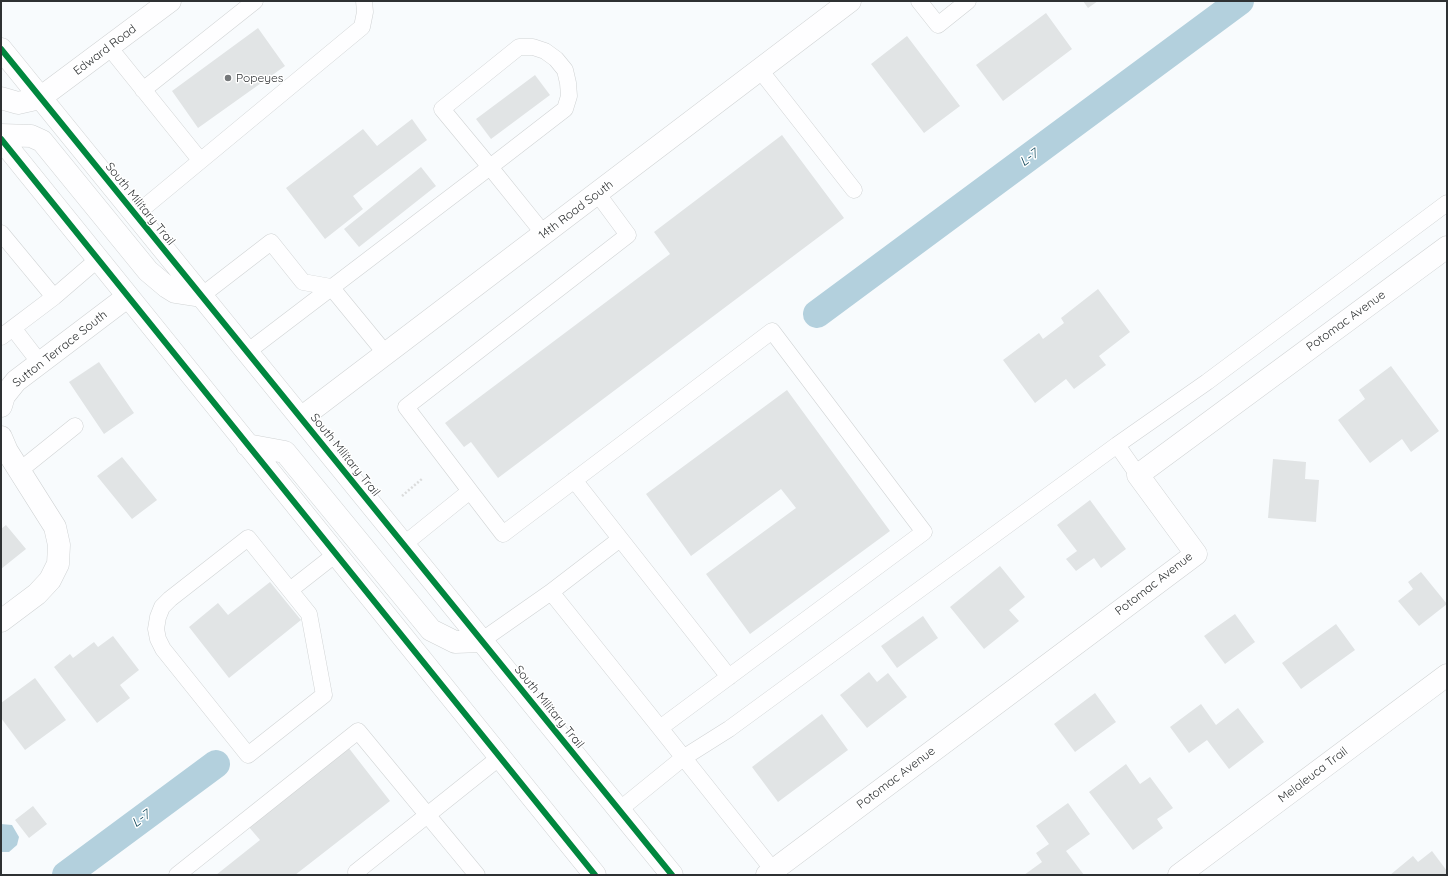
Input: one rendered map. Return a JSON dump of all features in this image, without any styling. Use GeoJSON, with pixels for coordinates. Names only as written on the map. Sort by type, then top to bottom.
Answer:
{"type":"FeatureCollection","features":[{"type":"Feature","properties":{"kind":"main road","name":"Edward Road"},"geometry":{"type":"LineString","coordinates":[[40,98],[170,1]]}},
{"type":"Feature","properties":{"kind":"main road","name":"14th Road South"},"geometry":{"type":"LineString","coordinates":[[301,418],[850,1]]}},
{"type":"Feature","properties":{"kind":"main road","name":"South Military Trail"},"geometry":{"type":"LineString","coordinates":[[1,50],[672,875]]}},
{"type":"Feature","properties":{"kind":"main road"},"geometry":{"type":"LineString","coordinates":[[1,98],[18,103],[40,98]]}},
{"type":"Feature","properties":{"kind":"main road"},"geometry":{"type":"LineString","coordinates":[[1,135],[31,136],[42,141],[148,271],[167,288],[175,292],[200,296]]}},
{"type":"Feature","properties":{"kind":"main road"},"geometry":{"type":"LineString","coordinates":[[1,139],[97,260],[595,875]]}},
{"type":"Feature","properties":{"kind":"main road","name":"Potomac Avenue"},"geometry":{"type":"LineString","coordinates":[[770,872],[1196,554],[1138,475],[1447,247]]}},
{"type":"Feature","properties":{"kind":"main road","name":"Sutton Terrace South"},"geometry":{"type":"LineString","coordinates":[[1,406],[4,396],[16,381],[127,297]]}},
{"type":"Feature","properties":{"kind":"main road"},"geometry":{"type":"LineString","coordinates":[[1,437],[7,451],[55,527],[59,545],[58,564],[50,580],[37,594],[1,621]]}},
{"type":"Feature","properties":{"kind":"main road"},"geometry":{"type":"LineString","coordinates":[[247,445],[285,452],[430,630],[455,642],[481,641]]}},
{"type":"Feature","properties":{"kind":"main road","name":"Melaleuca Trail"},"geometry":{"type":"LineString","coordinates":[[1179,875],[1447,675]]}},
{"type":"Feature","properties":{"kind":"lane"},"geometry":{"type":"LineString","coordinates":[[143,90],[255,1]]}},
{"type":"Feature","properties":{"kind":"lane"},"geometry":{"type":"LineString","coordinates":[[135,215],[362,27],[365,12],[364,1]]}},
{"type":"Feature","properties":{"kind":"lane"},"geometry":{"type":"LineString","coordinates":[[920,1],[938,25],[968,1]]}},
{"type":"Feature","properties":{"kind":"lane"},"geometry":{"type":"LineString","coordinates":[[109,47],[200,160]]}},
{"type":"Feature","properties":{"kind":"lane"},"geometry":{"type":"LineString","coordinates":[[247,352],[331,287],[490,167],[565,110],[569,96],[565,70],[556,59],[545,52],[533,47],[519,47],[442,109],[490,167],[544,234]]}},
{"type":"Feature","properties":{"kind":"lane"},"geometry":{"type":"LineString","coordinates":[[760,70],[854,190]]}},
{"type":"Feature","properties":{"kind":"lane"},"geometry":{"type":"LineString","coordinates":[[597,193],[628,235],[406,407],[503,534],[772,331],[924,532],[660,728]]}},
{"type":"Feature","properties":{"kind":"lane"},"geometry":{"type":"LineString","coordinates":[[619,810],[684,758],[735,724],[1117,445],[1207,382],[1447,203]]}},
{"type":"Feature","properties":{"kind":"lane"},"geometry":{"type":"LineString","coordinates":[[1,233],[54,297]]}},
{"type":"Feature","properties":{"kind":"lane"},"geometry":{"type":"LineString","coordinates":[[200,296],[271,242],[303,282],[331,287],[386,354]]}},
{"type":"Feature","properties":{"kind":"lane"},"geometry":{"type":"LineString","coordinates":[[40,362],[7,332],[54,297],[97,260]]}},
{"type":"Feature","properties":{"kind":"lane"},"geometry":{"type":"LineString","coordinates":[[19,471],[75,426]]}},
{"type":"Feature","properties":{"kind":"lane"},"geometry":{"type":"LineString","coordinates":[[1117,445],[1138,475]]}},
{"type":"Feature","properties":{"kind":"lane"},"geometry":{"type":"LineString","coordinates":[[574,480],[729,677]]}},
{"type":"Feature","properties":{"kind":"lane"},"geometry":{"type":"LineString","coordinates":[[403,544],[470,491]]}},
{"type":"Feature","properties":{"kind":"lane"},"geometry":{"type":"LineString","coordinates":[[248,538],[290,590],[309,614],[324,695],[248,755],[163,649],[156,628],[158,617],[162,607],[170,599],[248,538]]}},
{"type":"Feature","properties":{"kind":"lane"},"geometry":{"type":"LineString","coordinates":[[481,641],[551,592],[620,539]]}},
{"type":"Feature","properties":{"kind":"lane"},"geometry":{"type":"LineString","coordinates":[[290,590],[336,554]]}},
{"type":"Feature","properties":{"kind":"lane"},"geometry":{"type":"LineString","coordinates":[[551,592],[684,758],[770,872]]}},
{"type":"Feature","properties":{"kind":"lane"},"geometry":{"type":"LineString","coordinates":[[177,875],[358,731],[477,875]]}},
{"type":"Feature","properties":{"kind":"lane"},"geometry":{"type":"LineString","coordinates":[[359,875],[356,872],[500,757]]}},
{"type":"Feature","properties":{"kind":"path"},"geometry":{"type":"LineString","coordinates":[[402,496],[423,478]]}},
{"type":"Feature","properties":{"kind":"water"},"geometry":{"type":"Polygon","coordinates":[[[1,824],[12,825],[19,837],[17,845],[9,852],[1,852],[1,824]]]}},
{"type":"Feature","properties":{"kind":"building"},"geometry":{"type":"Polygon","coordinates":[[[1083,1],[1098,1],[1088,8],[1083,1]]]}},
{"type":"Feature","properties":{"kind":"building"},"geometry":{"type":"Polygon","coordinates":[[[1046,13],[1072,49],[1003,101],[976,65],[1046,13]]]}},
{"type":"Feature","properties":{"kind":"building","name":"Popeyes"},"geometry":{"type":"Polygon","coordinates":[[[258,28],[285,66],[198,128],[172,91],[258,28]]]}},
{"type":"Feature","properties":{"kind":"building"},"geometry":{"type":"Polygon","coordinates":[[[907,36],[960,106],[924,133],[871,64],[907,36]]]}},
{"type":"Feature","properties":{"kind":"building"},"geometry":{"type":"Polygon","coordinates":[[[535,75],[550,95],[491,139],[476,119],[535,75]]]}},
{"type":"Feature","properties":{"kind":"building"},"geometry":{"type":"Polygon","coordinates":[[[412,119],[427,140],[353,196],[363,209],[325,239],[286,188],[363,129],[377,146],[412,119]]]}},
{"type":"Feature","properties":{"kind":"building"},"geometry":{"type":"Polygon","coordinates":[[[782,135],[844,218],[498,478],[471,442],[464,447],[445,423],[670,254],[654,232],[782,135]]]}},
{"type":"Feature","properties":{"kind":"building"},"geometry":{"type":"Polygon","coordinates":[[[421,167],[436,186],[359,247],[344,229],[421,167]]]}},
{"type":"Feature","properties":{"kind":"building"},"geometry":{"type":"Polygon","coordinates":[[[1098,289],[1130,332],[1099,356],[1106,365],[1074,389],[1066,379],[1035,403],[1003,360],[1039,333],[1043,339],[1064,323],[1061,318],[1098,289]]]}},
{"type":"Feature","properties":{"kind":"building"},"geometry":{"type":"Polygon","coordinates":[[[99,362],[134,413],[104,434],[69,382],[99,362]]]}},
{"type":"Feature","properties":{"kind":"building"},"geometry":{"type":"Polygon","coordinates":[[[1391,366],[1439,431],[1411,452],[1402,439],[1370,463],[1338,420],[1365,399],[1359,390],[1391,366]]]}},
{"type":"Feature","properties":{"kind":"building"},"geometry":{"type":"Polygon","coordinates":[[[787,390],[890,531],[750,634],[706,574],[796,508],[781,489],[691,556],[646,494],[787,390]]]}},
{"type":"Feature","properties":{"kind":"building"},"geometry":{"type":"Polygon","coordinates":[[[122,457],[157,500],[132,519],[97,476],[122,457]]]}},
{"type":"Feature","properties":{"kind":"building"},"geometry":{"type":"Polygon","coordinates":[[[1273,459],[1306,462],[1305,479],[1319,480],[1316,522],[1268,518],[1273,459]]]}},
{"type":"Feature","properties":{"kind":"building"},"geometry":{"type":"Polygon","coordinates":[[[1090,500],[1126,549],[1101,568],[1094,558],[1076,571],[1066,559],[1077,551],[1057,525],[1090,500]]]}},
{"type":"Feature","properties":{"kind":"building"},"geometry":{"type":"Polygon","coordinates":[[[6,525],[26,549],[1,569],[1,529],[6,525]]]}},
{"type":"Feature","properties":{"kind":"building"},"geometry":{"type":"Polygon","coordinates":[[[1000,566],[1025,597],[1009,610],[1019,621],[984,649],[950,607],[1000,566]]]}},
{"type":"Feature","properties":{"kind":"building"},"geometry":{"type":"Polygon","coordinates":[[[1421,572],[1447,604],[1419,626],[1398,601],[1413,589],[1408,582],[1421,572]]]}},
{"type":"Feature","properties":{"kind":"building"},"geometry":{"type":"Polygon","coordinates":[[[270,582],[301,620],[229,678],[189,627],[218,603],[228,615],[270,582]]]}},
{"type":"Feature","properties":{"kind":"building"},"geometry":{"type":"Polygon","coordinates":[[[1235,614],[1255,642],[1225,664],[1204,636],[1235,614]]]}},
{"type":"Feature","properties":{"kind":"building"},"geometry":{"type":"Polygon","coordinates":[[[923,616],[938,638],[897,668],[881,646],[923,616]]]}},
{"type":"Feature","properties":{"kind":"building"},"geometry":{"type":"Polygon","coordinates":[[[1336,624],[1355,650],[1301,689],[1282,663],[1336,624]]]}},
{"type":"Feature","properties":{"kind":"building"},"geometry":{"type":"Polygon","coordinates":[[[113,636],[139,670],[120,685],[130,698],[97,723],[54,667],[70,654],[73,658],[94,642],[98,647],[113,636]]]}},
{"type":"Feature","properties":{"kind":"building"},"geometry":{"type":"Polygon","coordinates":[[[869,672],[877,682],[888,673],[907,697],[867,728],[840,695],[869,672]]]}},
{"type":"Feature","properties":{"kind":"building"},"geometry":{"type":"Polygon","coordinates":[[[35,678],[66,720],[25,750],[1,718],[1,703],[35,678]]]}},
{"type":"Feature","properties":{"kind":"building"},"geometry":{"type":"Polygon","coordinates":[[[1095,693],[1116,722],[1075,752],[1054,724],[1095,693]]]}},
{"type":"Feature","properties":{"kind":"building"},"geometry":{"type":"Polygon","coordinates":[[[1201,704],[1216,725],[1238,708],[1264,742],[1229,769],[1207,740],[1189,753],[1170,727],[1201,704]]]}},
{"type":"Feature","properties":{"kind":"building"},"geometry":{"type":"Polygon","coordinates":[[[822,714],[848,750],[778,802],[752,767],[822,714]]]}},
{"type":"Feature","properties":{"kind":"building"},"geometry":{"type":"Polygon","coordinates":[[[348,747],[390,801],[295,875],[216,875],[260,840],[248,826],[348,747]]]}},
{"type":"Feature","properties":{"kind":"building"},"geometry":{"type":"Polygon","coordinates":[[[1126,764],[1140,784],[1150,777],[1173,808],[1157,819],[1163,828],[1133,850],[1089,792],[1126,764]]]}},
{"type":"Feature","properties":{"kind":"building"},"geometry":{"type":"Polygon","coordinates":[[[1068,803],[1090,834],[1066,851],[1084,875],[1024,875],[1042,862],[1036,853],[1049,844],[1036,826],[1068,803]]]}},
{"type":"Feature","properties":{"kind":"building"},"geometry":{"type":"Polygon","coordinates":[[[33,806],[47,824],[29,838],[15,820],[33,806]]]}},
{"type":"Feature","properties":{"kind":"building"},"geometry":{"type":"Polygon","coordinates":[[[1432,851],[1447,871],[1447,875],[1390,875],[1413,856],[1418,862],[1432,851]]]}},
{"type":"Feature","properties":{"kind":"waterway","name":"L-7"},"geometry":{"type":"LineString","coordinates":[[817,314],[1240,1]]}},
{"type":"Feature","properties":{"kind":"waterway","name":"L-7"},"geometry":{"type":"LineString","coordinates":[[66,875],[216,764]]}},
{"type":"Feature","properties":{"kind":"cycle path"},"geometry":{"type":"LineString","coordinates":[[1,49],[672,875]]}},
{"type":"Feature","properties":{"kind":"cycle path"},"geometry":{"type":"LineString","coordinates":[[1,139],[595,875]]}},
{"type":"Feature","properties":{"kind":"place","name":"Popeyes"},"geometry":{"type":"Point","coordinates":[228,78]}}]}
